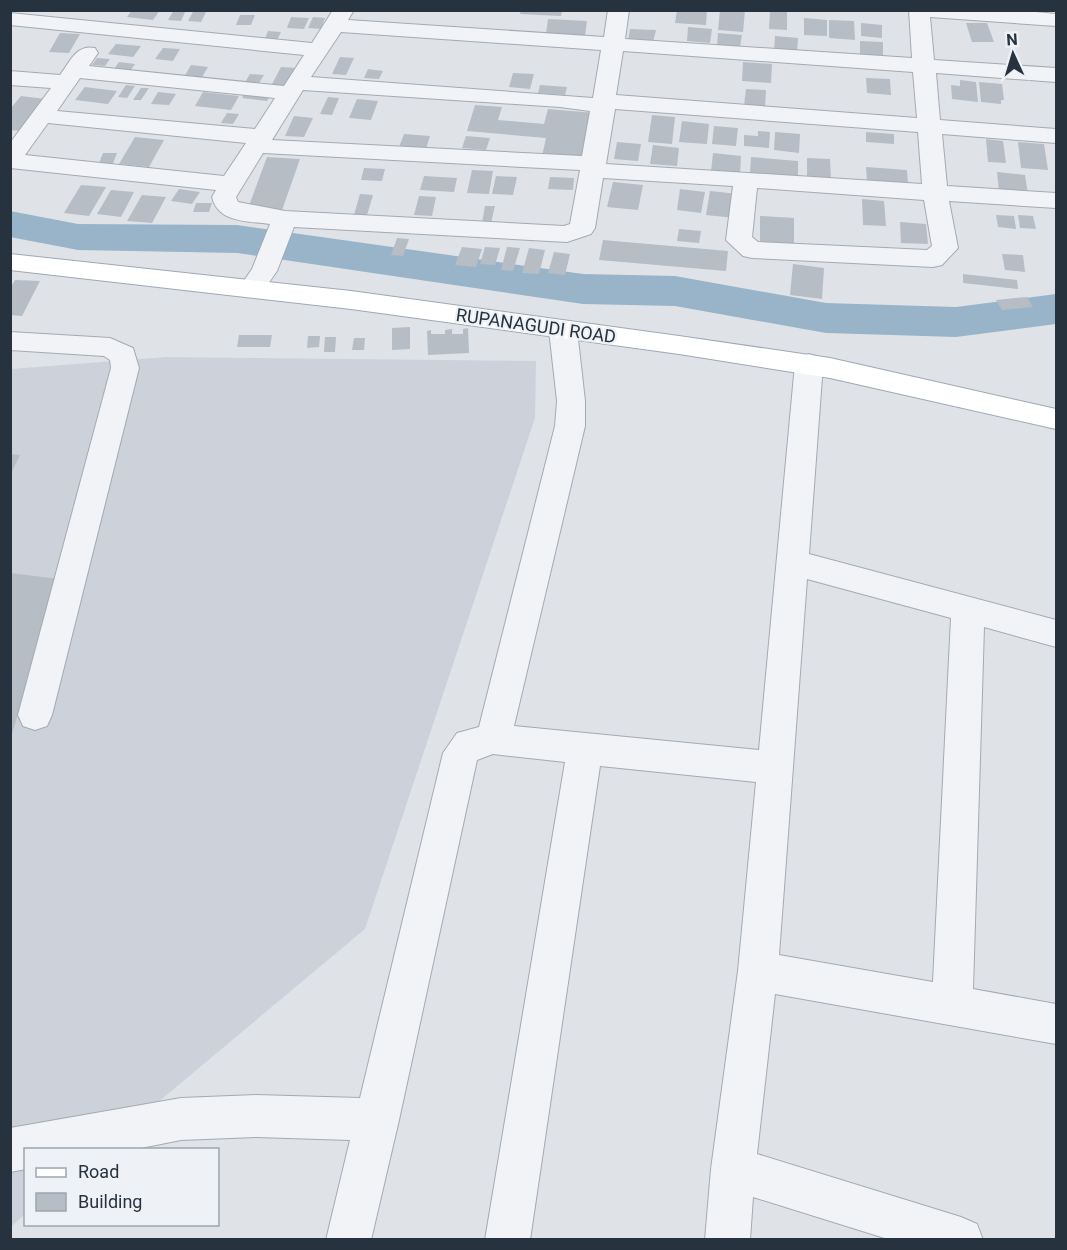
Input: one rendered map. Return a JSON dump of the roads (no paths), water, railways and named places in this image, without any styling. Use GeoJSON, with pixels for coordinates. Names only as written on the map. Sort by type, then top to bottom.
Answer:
{"type":"FeatureCollection","features":[{"type":"Feature","properties":{"kind":"main road","name":"RUPANAGUDI ROAD"},"geometry":{"type":"LineString","coordinates":[[10,262],[258,280],[563,330],[809,364],[1056,419]]}},
{"type":"Feature","properties":{"kind":"street"},"geometry":{"type":"LineString","coordinates":[[118,10],[13,153],[231,184]]}},
{"type":"Feature","properties":{"kind":"street"},"geometry":{"type":"LineString","coordinates":[[619,10],[614,45],[605,104],[582,228],[567,234],[282,228],[233,211],[226,205],[224,197],[231,184],[318,50],[336,15],[614,45],[1056,75]]}},
{"type":"Feature","properties":{"kind":"street"},"geometry":{"type":"LineString","coordinates":[[746,180],[739,240],[752,250],[933,259],[945,248],[935,193],[919,10]]}},
{"type":"Feature","properties":{"kind":"street"},"geometry":{"type":"LineString","coordinates":[[927,10],[1056,20]]}},
{"type":"Feature","properties":{"kind":"street"},"geometry":{"type":"LineString","coordinates":[[14,25],[104,30],[318,50]]}},
{"type":"Feature","properties":{"kind":"street"},"geometry":{"type":"LineString","coordinates":[[10,78],[70,77],[560,100],[1056,136]]}},
{"type":"Feature","properties":{"kind":"street"},"geometry":{"type":"LineString","coordinates":[[42,116],[259,141],[746,180],[1056,201]]}},
{"type":"Feature","properties":{"kind":"street"},"geometry":{"type":"LineString","coordinates":[[258,280],[282,228]]}},
{"type":"Feature","properties":{"kind":"street"},"geometry":{"type":"LineString","coordinates":[[493,739],[570,426],[571,402],[563,330]]}},
{"type":"Feature","properties":{"kind":"street"},"geometry":{"type":"LineString","coordinates":[[10,341],[110,347],[123,355],[125,368],[34,714]]}},
{"type":"Feature","properties":{"kind":"street"},"geometry":{"type":"LineString","coordinates":[[728,1239],[732,1169],[758,970],[809,364]]}},
{"type":"Feature","properties":{"kind":"street"},"geometry":{"type":"LineString","coordinates":[[792,562],[1056,633]]}},
{"type":"Feature","properties":{"kind":"street"},"geometry":{"type":"LineString","coordinates":[[952,1005],[968,609]]}},
{"type":"Feature","properties":{"kind":"street"},"geometry":{"type":"LineString","coordinates":[[348,1239],[378,1120],[460,753],[469,744],[493,739],[775,768]]}},
{"type":"Feature","properties":{"kind":"street"},"geometry":{"type":"LineString","coordinates":[[507,1239],[585,748]]}},
{"type":"Feature","properties":{"kind":"street"},"geometry":{"type":"LineString","coordinates":[[758,970],[1056,1024]]}},
{"type":"Feature","properties":{"kind":"street"},"geometry":{"type":"LineString","coordinates":[[10,1150],[181,1119],[256,1116],[378,1120]]}},
{"type":"Feature","properties":{"kind":"street"},"geometry":{"type":"LineString","coordinates":[[732,1169],[814,1192],[961,1239]]}},
{"type":"Feature","properties":{"kind":"waterway"},"geometry":{"type":"LineString","coordinates":[[10,224],[78,237],[237,239],[583,289],[675,291],[826,318],[956,322],[1056,309]]}}]}
